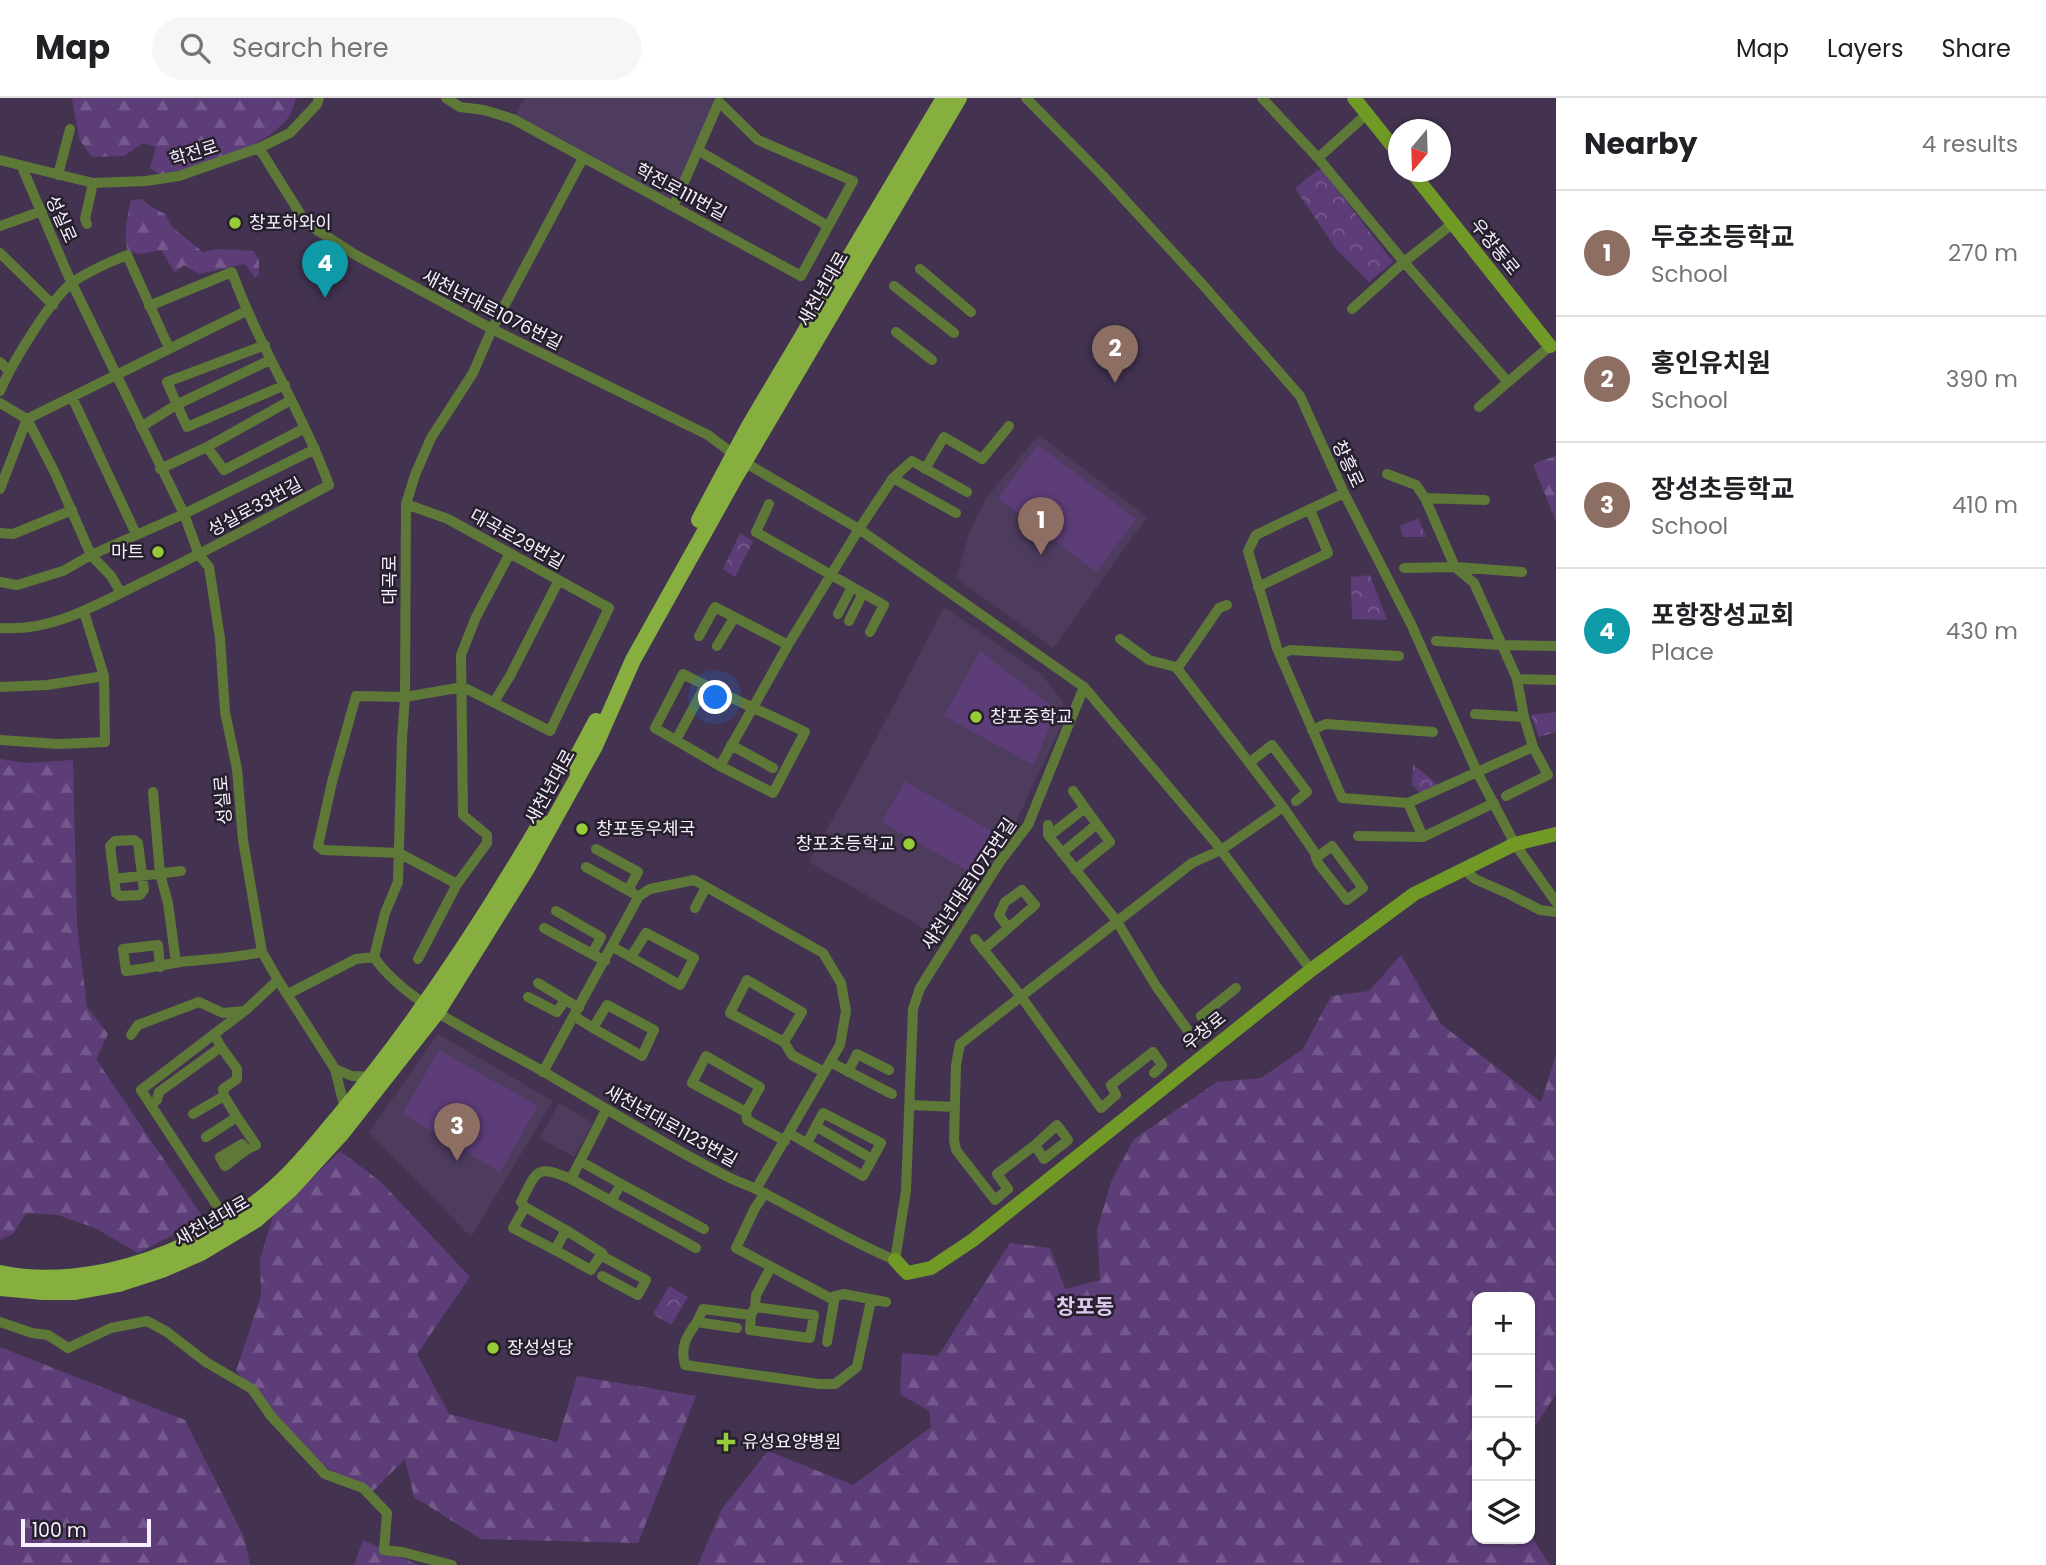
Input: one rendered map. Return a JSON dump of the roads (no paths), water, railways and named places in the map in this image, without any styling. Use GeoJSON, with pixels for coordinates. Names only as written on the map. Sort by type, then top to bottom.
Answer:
{"type":"FeatureCollection","features":[{"type":"Feature","properties":{"kind":"main road","name":"새천년대로"},"geometry":{"type":"LineString","coordinates":[[0,1287],[43,1292],[75,1292],[119,1284],[162,1270],[201,1253],[256,1220],[290,1190],[342,1133],[377,1079],[432,1007],[526,870],[595,746],[633,660],[738,458],[944,98]]}},
{"type":"Feature","properties":{"kind":"main road"},"geometry":{"type":"LineString","coordinates":[[947,118],[947,108],[952,98]]}},
{"type":"Feature","properties":{"kind":"main road","name":"새천년대로"},"geometry":{"type":"LineString","coordinates":[[738,458],[959,98]]}},
{"type":"Feature","properties":{"kind":"main road"},"geometry":{"type":"LineString","coordinates":[[1354,98],[1388,140]]}},
{"type":"Feature","properties":{"kind":"main road","name":"우창동로"},"geometry":{"type":"LineString","coordinates":[[1420,182],[1550,345]]}},
{"type":"Feature","properties":{"kind":"main road","name":"우창로"},"geometry":{"type":"LineString","coordinates":[[895,1259],[907,1273],[931,1268],[951,1255],[1311,970],[1414,894],[1515,844],[1556,834]]}},
{"type":"Feature","properties":{"kind":"main road","name":"새천년대로"},"geometry":{"type":"LineString","coordinates":[[0,1273],[39,1278],[72,1278],[124,1268],[162,1255],[198,1238],[245,1210],[279,1183],[345,1109],[377,1079]]}},
{"type":"Feature","properties":{"kind":"street","name":"학전로"},"geometry":{"type":"LineString","coordinates":[[0,160],[93,183],[146,181],[179,176],[259,148],[290,133],[317,104],[319,98]]}},
{"type":"Feature","properties":{"kind":"street","name":"학전로111번길"},"geometry":{"type":"LineString","coordinates":[[446,98],[460,107],[484,110],[513,119],[801,276],[853,181],[758,140],[719,102],[699,151]]}},
{"type":"Feature","properties":{"kind":"street","name":"창흥로"},"geometry":{"type":"LineString","coordinates":[[1026,98],[1102,175],[1300,396],[1344,493],[1411,624],[1477,772],[1515,844],[1556,902]]}},
{"type":"Feature","properties":{"kind":"street"},"geometry":{"type":"LineString","coordinates":[[1262,98],[1318,158],[1507,381]]}},
{"type":"Feature","properties":{"kind":"street"},"geometry":{"type":"LineString","coordinates":[[1318,158],[1368,113]]}},
{"type":"Feature","properties":{"kind":"street"},"geometry":{"type":"LineString","coordinates":[[58,175],[70,129]]}},
{"type":"Feature","properties":{"kind":"street","name":"새천년대로1076번길"},"geometry":{"type":"LineString","coordinates":[[259,148],[306,223],[354,254],[492,329],[708,435],[738,458]]}},
{"type":"Feature","properties":{"kind":"street"},"geometry":{"type":"LineString","coordinates":[[674,205],[699,151],[828,226]]}},
{"type":"Feature","properties":{"kind":"street","name":"대곡로"},"geometry":{"type":"LineString","coordinates":[[374,957],[385,913],[398,882],[401,739],[405,697],[406,504],[431,438],[473,373],[492,329],[583,158]]}},
{"type":"Feature","properties":{"kind":"street","name":"성실로"},"geometry":{"type":"LineString","coordinates":[[22,167],[72,283],[184,514],[199,555],[209,567],[220,638],[225,712],[237,769],[243,839],[262,952],[335,1069],[345,1109]]}},
{"type":"Feature","properties":{"kind":"street"},"geometry":{"type":"LineString","coordinates":[[87,223],[85,219],[93,183]]}},
{"type":"Feature","properties":{"kind":"street"},"geometry":{"type":"LineString","coordinates":[[0,226],[42,211]]}},
{"type":"Feature","properties":{"kind":"street"},"geometry":{"type":"LineString","coordinates":[[1352,309],[1404,262],[1452,224]]}},
{"type":"Feature","properties":{"kind":"street"},"geometry":{"type":"LineString","coordinates":[[0,253],[53,305]]}},
{"type":"Feature","properties":{"kind":"street"},"geometry":{"type":"LineString","coordinates":[[0,391],[9,370],[53,305],[72,283],[127,255],[169,348]]}},
{"type":"Feature","properties":{"kind":"street"},"geometry":{"type":"LineString","coordinates":[[920,270],[971,312]]}},
{"type":"Feature","properties":{"kind":"street"},"geometry":{"type":"LineString","coordinates":[[0,582],[17,585],[63,571],[91,555],[184,514],[316,449],[246,311],[232,272],[149,306]]}},
{"type":"Feature","properties":{"kind":"street"},"geometry":{"type":"LineString","coordinates":[[894,286],[954,333]]}},
{"type":"Feature","properties":{"kind":"street"},"geometry":{"type":"LineString","coordinates":[[0,489],[27,419],[246,311]]}},
{"type":"Feature","properties":{"kind":"street"},"geometry":{"type":"LineString","coordinates":[[896,332],[932,360]]}},
{"type":"Feature","properties":{"kind":"street"},"geometry":{"type":"LineString","coordinates":[[265,345],[167,382],[176,405],[187,427],[285,385]]}},
{"type":"Feature","properties":{"kind":"street"},"geometry":{"type":"LineString","coordinates":[[1479,407],[1550,345]]}},
{"type":"Feature","properties":{"kind":"street"},"geometry":{"type":"LineString","coordinates":[[141,427],[176,405],[270,360]]}},
{"type":"Feature","properties":{"kind":"street"},"geometry":{"type":"LineString","coordinates":[[0,362],[9,370]]}},
{"type":"Feature","properties":{"kind":"street"},"geometry":{"type":"LineString","coordinates":[[72,397],[136,534]]}},
{"type":"Feature","properties":{"kind":"street"},"geometry":{"type":"LineString","coordinates":[[160,469],[207,447],[291,400]]}},
{"type":"Feature","properties":{"kind":"street"},"geometry":{"type":"LineString","coordinates":[[0,403],[27,419],[91,555],[111,576],[121,593]]}},
{"type":"Feature","properties":{"kind":"street"},"geometry":{"type":"LineString","coordinates":[[925,468],[944,437],[982,458],[1009,426]]}},
{"type":"Feature","properties":{"kind":"street"},"geometry":{"type":"LineString","coordinates":[[207,447],[224,470],[305,428]]}},
{"type":"Feature","properties":{"kind":"street","name":"성실로33번길"},"geometry":{"type":"LineString","coordinates":[[199,555],[328,485],[316,449]]}},
{"type":"Feature","properties":{"kind":"street"},"geometry":{"type":"LineString","coordinates":[[738,458],[859,529],[1084,687],[1221,850],[1311,970]]}},
{"type":"Feature","properties":{"kind":"street"},"geometry":{"type":"LineString","coordinates":[[720,765],[788,645],[893,478],[912,461],[967,492]]}},
{"type":"Feature","properties":{"kind":"street"},"geometry":{"type":"LineString","coordinates":[[1387,474],[1416,485],[1425,498],[1455,567],[1474,583],[1517,679],[1533,747],[1552,773],[1506,796]]}},
{"type":"Feature","properties":{"kind":"street"},"geometry":{"type":"LineString","coordinates":[[893,478],[956,513]]}},
{"type":"Feature","properties":{"kind":"street"},"geometry":{"type":"LineString","coordinates":[[1344,493],[1256,535],[1248,551],[1280,654],[1342,798],[1408,803],[1533,747]]}},
{"type":"Feature","properties":{"kind":"street"},"geometry":{"type":"LineString","coordinates":[[1425,498],[1485,500]]}},
{"type":"Feature","properties":{"kind":"street","name":"대곡로29번길"},"geometry":{"type":"LineString","coordinates":[[406,504],[448,519],[609,608],[550,731],[494,702]]}},
{"type":"Feature","properties":{"kind":"street"},"geometry":{"type":"LineString","coordinates":[[769,504],[755,532],[884,605],[870,632]]}},
{"type":"Feature","properties":{"kind":"street"},"geometry":{"type":"LineString","coordinates":[[0,533],[13,534],[72,510]]}},
{"type":"Feature","properties":{"kind":"street"},"geometry":{"type":"LineString","coordinates":[[1258,587],[1328,553],[1310,510]]}},
{"type":"Feature","properties":{"kind":"street"},"geometry":{"type":"LineString","coordinates":[[418,958],[457,884],[487,843],[487,835],[463,816],[461,655],[467,635],[510,553]]}},
{"type":"Feature","properties":{"kind":"street"},"geometry":{"type":"LineString","coordinates":[[0,628],[23,630],[84,612],[199,555]]}},
{"type":"Feature","properties":{"kind":"street"},"geometry":{"type":"LineString","coordinates":[[1404,568],[1455,567],[1522,572]]}},
{"type":"Feature","properties":{"kind":"street"},"geometry":{"type":"LineString","coordinates":[[457,884],[399,853],[323,850],[318,846],[332,782],[356,696],[405,697],[463,687],[494,702],[559,580]]}},
{"type":"Feature","properties":{"kind":"street"},"geometry":{"type":"LineString","coordinates":[[838,614],[852,587]]}},
{"type":"Feature","properties":{"kind":"street"},"geometry":{"type":"LineString","coordinates":[[849,621],[863,593]]}},
{"type":"Feature","properties":{"kind":"street"},"geometry":{"type":"LineString","coordinates":[[1177,669],[1219,608],[1227,605]]}},
{"type":"Feature","properties":{"kind":"street"},"geometry":{"type":"LineString","coordinates":[[699,636],[715,607],[788,645]]}},
{"type":"Feature","properties":{"kind":"street"},"geometry":{"type":"LineString","coordinates":[[0,740],[58,744],[105,742],[104,676],[84,612]]}},
{"type":"Feature","properties":{"kind":"street"},"geometry":{"type":"LineString","coordinates":[[718,646],[734,618]]}},
{"type":"Feature","properties":{"kind":"street"},"geometry":{"type":"LineString","coordinates":[[1120,639],[1149,660],[1177,669],[1283,807],[1318,863],[1348,900],[1363,888],[1332,846],[1317,858]]}},
{"type":"Feature","properties":{"kind":"street"},"geometry":{"type":"LineString","coordinates":[[1436,641],[1556,646]]}},
{"type":"Feature","properties":{"kind":"street"},"geometry":{"type":"LineString","coordinates":[[1280,654],[1290,650],[1399,656]]}},
{"type":"Feature","properties":{"kind":"street"},"geometry":{"type":"LineString","coordinates":[[683,674],[705,685],[805,732],[773,793],[654,728],[683,674]]}},
{"type":"Feature","properties":{"kind":"street"},"geometry":{"type":"LineString","coordinates":[[0,687],[47,685],[104,676]]}},
{"type":"Feature","properties":{"kind":"street"},"geometry":{"type":"LineString","coordinates":[[1517,679],[1556,680]]}},
{"type":"Feature","properties":{"kind":"street"},"geometry":{"type":"LineString","coordinates":[[676,740],[705,685]]}},
{"type":"Feature","properties":{"kind":"street","name":"새천년대로1075번길"},"geometry":{"type":"LineString","coordinates":[[895,1259],[906,1191],[913,1009],[920,988],[999,863],[1028,825],[1084,687]]}},
{"type":"Feature","properties":{"kind":"street"},"geometry":{"type":"LineString","coordinates":[[1475,714],[1524,717]]}},
{"type":"Feature","properties":{"kind":"street"},"geometry":{"type":"LineString","coordinates":[[1312,730],[1326,724],[1433,732]]}},
{"type":"Feature","properties":{"kind":"street"},"geometry":{"type":"LineString","coordinates":[[731,745],[774,768]]}},
{"type":"Feature","properties":{"kind":"street"},"geometry":{"type":"LineString","coordinates":[[1249,763],[1272,745],[1307,792],[1296,801]]}},
{"type":"Feature","properties":{"kind":"street"},"geometry":{"type":"LineString","coordinates":[[1073,791],[1110,842],[1075,870]]}},
{"type":"Feature","properties":{"kind":"street"},"geometry":{"type":"LineString","coordinates":[[153,792],[160,874],[168,903],[176,963]]}},
{"type":"Feature","properties":{"kind":"street"},"geometry":{"type":"LineString","coordinates":[[1408,803],[1423,837]]}},
{"type":"Feature","properties":{"kind":"street"},"geometry":{"type":"LineString","coordinates":[[1358,836],[1423,837],[1494,803]]}},
{"type":"Feature","properties":{"kind":"street"},"geometry":{"type":"LineString","coordinates":[[1035,1145],[997,1174],[1008,1189],[995,1200],[956,1150],[956,1065],[960,1044],[1192,863],[1221,850],[1283,807]]}},
{"type":"Feature","properties":{"kind":"street"},"geometry":{"type":"LineString","coordinates":[[1049,836],[1085,808]]}},
{"type":"Feature","properties":{"kind":"street"},"geometry":{"type":"LineString","coordinates":[[1062,853],[1097,824]]}},
{"type":"Feature","properties":{"kind":"street"},"geometry":{"type":"LineString","coordinates":[[1048,825],[1049,836],[1116,920],[1156,986],[1195,1039],[1209,1028],[1201,1016],[1236,988]]}},
{"type":"Feature","properties":{"kind":"street"},"geometry":{"type":"LineString","coordinates":[[134,839],[138,843],[144,890],[141,895],[118,895],[114,879],[110,846],[116,841],[134,839]]}},
{"type":"Feature","properties":{"kind":"street"},"geometry":{"type":"LineString","coordinates":[[596,849],[638,872],[628,890]]}},
{"type":"Feature","properties":{"kind":"street"},"geometry":{"type":"LineString","coordinates":[[586,867],[639,897]]}},
{"type":"Feature","properties":{"kind":"street"},"geometry":{"type":"LineString","coordinates":[[1463,868],[1475,879],[1540,910],[1556,912]]}},
{"type":"Feature","properties":{"kind":"street"},"geometry":{"type":"LineString","coordinates":[[114,879],[181,871]]}},
{"type":"Feature","properties":{"kind":"street"},"geometry":{"type":"LineString","coordinates":[[543,1072],[639,897],[650,889],[694,880],[824,953],[841,983],[846,1011],[839,1045],[787,1137],[736,1248],[830,1298],[843,1294],[886,1303]]}},
{"type":"Feature","properties":{"kind":"street"},"geometry":{"type":"LineString","coordinates":[[695,908],[706,887]]}},
{"type":"Feature","properties":{"kind":"street"},"geometry":{"type":"LineString","coordinates":[[555,911],[601,937],[592,954]]}},
{"type":"Feature","properties":{"kind":"street"},"geometry":{"type":"LineString","coordinates":[[544,928],[605,961]]}},
{"type":"Feature","properties":{"kind":"street"},"geometry":{"type":"LineString","coordinates":[[983,950],[1008,928]]}},
{"type":"Feature","properties":{"kind":"street"},"geometry":{"type":"LineString","coordinates":[[612,947],[680,985],[694,958],[646,933],[631,957]]}},
{"type":"Feature","properties":{"kind":"street"},"geometry":{"type":"LineString","coordinates":[[975,939],[1020,995],[1101,1108],[1116,1095],[1111,1085],[1153,1052],[1162,1065],[1154,1073]]}},
{"type":"Feature","properties":{"kind":"street"},"geometry":{"type":"LineString","coordinates":[[160,967],[262,952]]}},
{"type":"Feature","properties":{"kind":"street"},"geometry":{"type":"LineString","coordinates":[[288,994],[356,960],[374,957],[385,974],[432,1007]]}},
{"type":"Feature","properties":{"kind":"street"},"geometry":{"type":"LineString","coordinates":[[227,1221],[141,1090],[244,1011],[278,980]]}},
{"type":"Feature","properties":{"kind":"street"},"geometry":{"type":"LineString","coordinates":[[783,1042],[802,1012],[747,980],[730,1013],[783,1042],[792,1055],[848,1072],[892,1094]]}},
{"type":"Feature","properties":{"kind":"street"},"geometry":{"type":"LineString","coordinates":[[538,984],[565,1000],[593,1028],[642,1056],[654,1030],[607,1005],[593,1028]]}},
{"type":"Feature","properties":{"kind":"street"},"geometry":{"type":"LineString","coordinates":[[528,997],[557,1012],[565,1000]]}},
{"type":"Feature","properties":{"kind":"street"},"geometry":{"type":"LineString","coordinates":[[131,1035],[138,1025],[199,1003],[223,1013],[244,1011]]}},
{"type":"Feature","properties":{"kind":"street","name":"새천년대로1123번길"},"geometry":{"type":"LineString","coordinates":[[432,1007],[606,1110],[730,1178],[867,1248],[895,1259]]}},
{"type":"Feature","properties":{"kind":"street"},"geometry":{"type":"LineString","coordinates":[[214,1034],[237,1069],[237,1079],[223,1088],[224,1096],[256,1145],[246,1150]]}},
{"type":"Feature","properties":{"kind":"street"},"geometry":{"type":"LineString","coordinates":[[151,1105],[157,1100],[159,1093],[221,1047]]}},
{"type":"Feature","properties":{"kind":"street"},"geometry":{"type":"LineString","coordinates":[[848,1072],[857,1054],[889,1070]]}},
{"type":"Feature","properties":{"kind":"street"},"geometry":{"type":"LineString","coordinates":[[746,1112],[692,1083],[706,1056],[760,1087],[746,1112],[747,1120],[807,1143],[863,1176],[881,1143],[823,1113],[807,1143]]}},
{"type":"Feature","properties":{"kind":"street"},"geometry":{"type":"LineString","coordinates":[[335,1069],[352,1076],[377,1079]]}},
{"type":"Feature","properties":{"kind":"street"},"geometry":{"type":"LineString","coordinates":[[193,1114],[224,1096]]}},
{"type":"Feature","properties":{"kind":"street"},"geometry":{"type":"LineString","coordinates":[[911,1105],[955,1107]]}},
{"type":"Feature","properties":{"kind":"street"},"geometry":{"type":"LineString","coordinates":[[571,1179],[606,1110]]}},
{"type":"Feature","properties":{"kind":"street"},"geometry":{"type":"LineString","coordinates":[[206,1137],[237,1117]]}},
{"type":"Feature","properties":{"kind":"street"},"geometry":{"type":"LineString","coordinates":[[817,1128],[872,1159]]}},
{"type":"Feature","properties":{"kind":"street"},"geometry":{"type":"LineString","coordinates":[[580,1161],[704,1229]]}},
{"type":"Feature","properties":{"kind":"street"},"geometry":{"type":"LineString","coordinates":[[602,1276],[638,1295],[646,1280],[524,1207],[521,1202],[532,1179],[539,1172],[549,1170],[571,1179],[695,1248]]}},
{"type":"Feature","properties":{"kind":"street"},"geometry":{"type":"LineString","coordinates":[[611,1201],[621,1184]]}},
{"type":"Feature","properties":{"kind":"street"},"geometry":{"type":"LineString","coordinates":[[524,1207],[513,1228],[591,1269],[602,1253]]}},
{"type":"Feature","properties":{"kind":"street"},"geometry":{"type":"LineString","coordinates":[[555,1250],[566,1230]]}},
{"type":"Feature","properties":{"kind":"street"},"geometry":{"type":"LineString","coordinates":[[771,1266],[757,1295],[753,1311],[750,1330],[810,1338],[814,1315],[753,1311],[703,1309],[687,1335],[681,1351],[685,1365],[835,1384],[857,1367],[871,1300]]}},
{"type":"Feature","properties":{"kind":"street"},"geometry":{"type":"LineString","coordinates":[[827,1342],[835,1296]]}},
{"type":"Feature","properties":{"kind":"street"},"geometry":{"type":"LineString","coordinates":[[0,1322],[32,1333],[48,1335],[68,1348],[111,1328],[147,1321],[167,1332],[205,1362],[252,1389],[271,1416],[325,1474],[363,1488],[387,1513],[384,1550],[452,1565]]}},
{"type":"Feature","properties":{"kind":"street"},"geometry":{"type":"LineString","coordinates":[[697,1322],[737,1328]]}},
{"type":"Feature","properties":{"kind":"place","name":"창포하와이"},"geometry":{"type":"Point","coordinates":[235,223]}},
{"type":"Feature","properties":{"kind":"place","name":"포항장성교회"},"geometry":{"type":"Point","coordinates":[325,298]}},
{"type":"Feature","properties":{"kind":"place","name":"홍인유치원"},"geometry":{"type":"Point","coordinates":[1115,383]}},
{"type":"Feature","properties":{"kind":"place","name":"마트"},"geometry":{"type":"Point","coordinates":[158,552]}},
{"type":"Feature","properties":{"kind":"place","name":"두호초등학교"},"geometry":{"type":"Point","coordinates":[1041,555]}},
{"type":"Feature","properties":{"kind":"place","name":"창포중학교"},"geometry":{"type":"Point","coordinates":[976,717]}},
{"type":"Feature","properties":{"kind":"place","name":"창포동우체국"},"geometry":{"type":"Point","coordinates":[582,829]}},
{"type":"Feature","properties":{"kind":"place","name":"창포초등학교"},"geometry":{"type":"Point","coordinates":[909,844]}},
{"type":"Feature","properties":{"kind":"place","name":"장성초등학교"},"geometry":{"type":"Point","coordinates":[457,1161]}},
{"type":"Feature","properties":{"kind":"place","name":"장성성당"},"geometry":{"type":"Point","coordinates":[493,1348]}},
{"type":"Feature","properties":{"kind":"place","name":"유성요양병원"},"geometry":{"type":"Point","coordinates":[726,1442]}},
{"type":"Feature","properties":{"kind":"district","name":"창포동"},"geometry":{"type":"Point","coordinates":[1085,1307]}}]}
